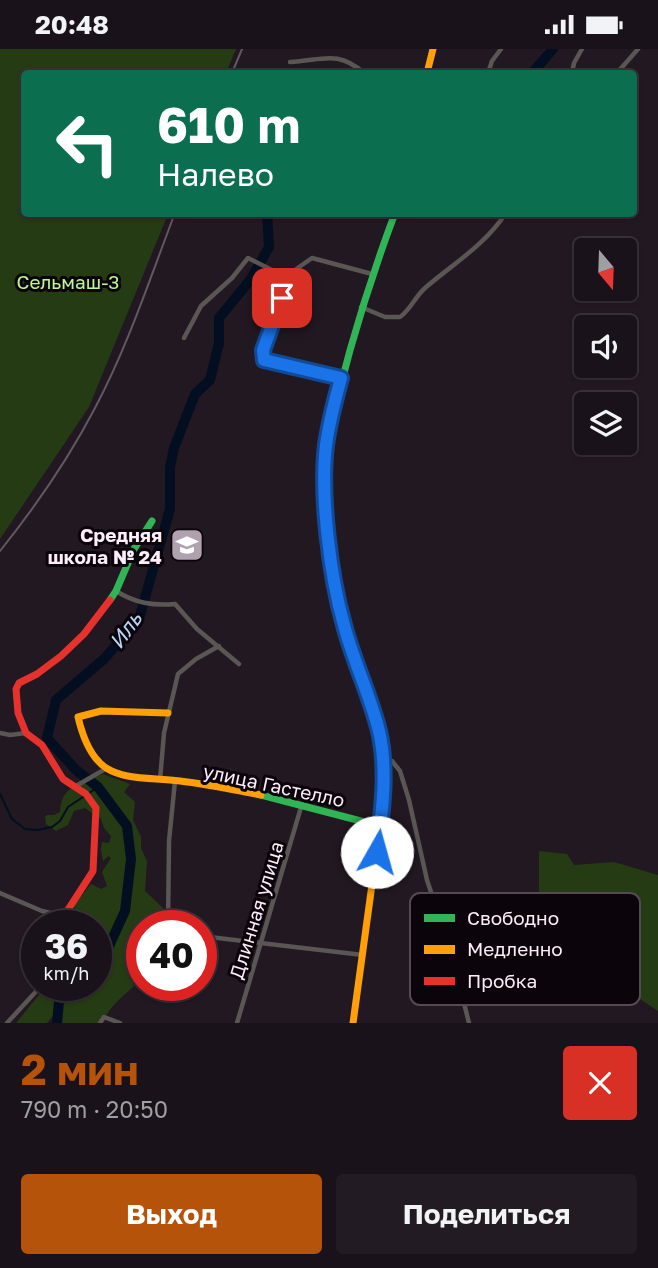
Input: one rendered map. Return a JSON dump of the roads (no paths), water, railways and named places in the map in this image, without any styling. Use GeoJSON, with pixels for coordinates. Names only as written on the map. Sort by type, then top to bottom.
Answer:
{"type":"FeatureCollection","features":[{"type":"Feature","properties":{"kind":"street"},"geometry":{"type":"LineString","coordinates":[[428,70],[433,49]]}},
{"type":"Feature","properties":{"kind":"street"},"geometry":{"type":"LineString","coordinates":[[489,70],[501,49]]}},
{"type":"Feature","properties":{"kind":"street"},"geometry":{"type":"LineString","coordinates":[[573,70],[582,49]]}},
{"type":"Feature","properties":{"kind":"street"},"geometry":{"type":"LineString","coordinates":[[620,70],[638,49]]}},
{"type":"Feature","properties":{"kind":"street"},"geometry":{"type":"LineString","coordinates":[[290,62],[336,57],[360,70]]}},
{"type":"Feature","properties":{"kind":"street"},"geometry":{"type":"LineString","coordinates":[[353,1023],[380,826],[383,761],[379,731],[343,624],[333,575],[324,480],[326,445],[341,378],[361,307],[394,217]]}},
{"type":"Feature","properties":{"kind":"street"},"geometry":{"type":"LineString","coordinates":[[361,307],[385,317],[400,317],[425,288],[473,252],[493,233],[503,217]]}},
{"type":"Feature","properties":{"kind":"street"},"geometry":{"type":"LineString","coordinates":[[184,338],[201,306],[232,278],[248,258],[272,270],[292,272]]}},
{"type":"Feature","properties":{"kind":"street"},"geometry":{"type":"LineString","coordinates":[[341,378],[264,360],[262,357],[292,272],[312,258],[372,274]]}},
{"type":"Feature","properties":{"kind":"street"},"geometry":{"type":"LineString","coordinates":[[68,910],[93,871],[96,808],[86,794],[63,779],[42,745],[26,733],[18,713],[16,689],[19,683],[37,674],[61,656],[83,634],[117,591],[134,549],[152,521]]}},
{"type":"Feature","properties":{"kind":"street"},"geometry":{"type":"LineString","coordinates":[[117,591],[129,599],[155,606],[175,604],[197,629],[239,664]]}},
{"type":"Feature","properties":{"kind":"street"},"geometry":{"type":"LineString","coordinates":[[160,780],[164,733],[178,674],[195,659],[219,646]]}},
{"type":"Feature","properties":{"kind":"street"},"geometry":{"type":"LineString","coordinates":[[76,786],[107,768],[90,753],[78,717],[101,711],[168,713]]}},
{"type":"Feature","properties":{"kind":"street"},"geometry":{"type":"LineString","coordinates":[[0,733],[26,733]]}},
{"type":"Feature","properties":{"kind":"street"},"geometry":{"type":"LineString","coordinates":[[383,761],[396,764],[403,781],[431,893]]}},
{"type":"Feature","properties":{"kind":"street","name":"улица Гастелло"},"geometry":{"type":"LineString","coordinates":[[107,768],[130,778],[175,781],[247,792],[380,826]]}},
{"type":"Feature","properties":{"kind":"street"},"geometry":{"type":"LineString","coordinates":[[168,910],[169,841],[175,781]]}},
{"type":"Feature","properties":{"kind":"street","name":"Длинная улица"},"geometry":{"type":"LineString","coordinates":[[237,1023],[302,804]]}},
{"type":"Feature","properties":{"kind":"street"},"geometry":{"type":"LineString","coordinates":[[0,894],[40,910]]}},
{"type":"Feature","properties":{"kind":"street"},"geometry":{"type":"LineString","coordinates":[[217,938],[363,955]]}},
{"type":"Feature","properties":{"kind":"street"},"geometry":{"type":"LineString","coordinates":[[8,1023],[28,1001]]}},
{"type":"Feature","properties":{"kind":"street"},"geometry":{"type":"LineString","coordinates":[[465,1005],[470,1023]]}},
{"type":"Feature","properties":{"kind":"street"},"geometry":{"type":"LineString","coordinates":[[100,1023],[104,1017],[120,1023]]}},
{"type":"Feature","properties":{"kind":"waterway","name":"Иль"},"geometry":{"type":"LineString","coordinates":[[535,70],[553,49]]}},
{"type":"Feature","properties":{"kind":"waterway","name":"Иль"},"geometry":{"type":"LineString","coordinates":[[112,939],[125,911],[131,859],[127,826],[98,787],[76,770],[47,738],[56,700],[104,659],[139,619],[170,509],[170,467],[174,448],[195,394],[210,380],[219,343],[219,318],[251,279],[269,247],[267,217]]}},
{"type":"Feature","properties":{"kind":"waterway"},"geometry":{"type":"LineString","coordinates":[[0,794],[12,819],[25,829],[38,830],[52,827],[60,821],[68,807],[98,787]]}},
{"type":"Feature","properties":{"kind":"waterway","name":"Иль"},"geometry":{"type":"LineString","coordinates":[[57,1023],[60,1001]]}},
{"type":"Feature","properties":{"kind":"railway"},"geometry":{"type":"LineString","coordinates":[[233,70],[242,49]]}},
{"type":"Feature","properties":{"kind":"railway"},"geometry":{"type":"LineString","coordinates":[[0,551],[51,481],[95,408],[128,336],[173,217]]}},
{"type":"Feature","properties":{"kind":"place","name":"Средняя школа № 24"},"geometry":{"type":"Point","coordinates":[187,545]}},
{"type":"Feature","properties":{"kind":"park label","name":"Сельмаш-3"},"geometry":{"type":"Point","coordinates":[68,281]}}]}
